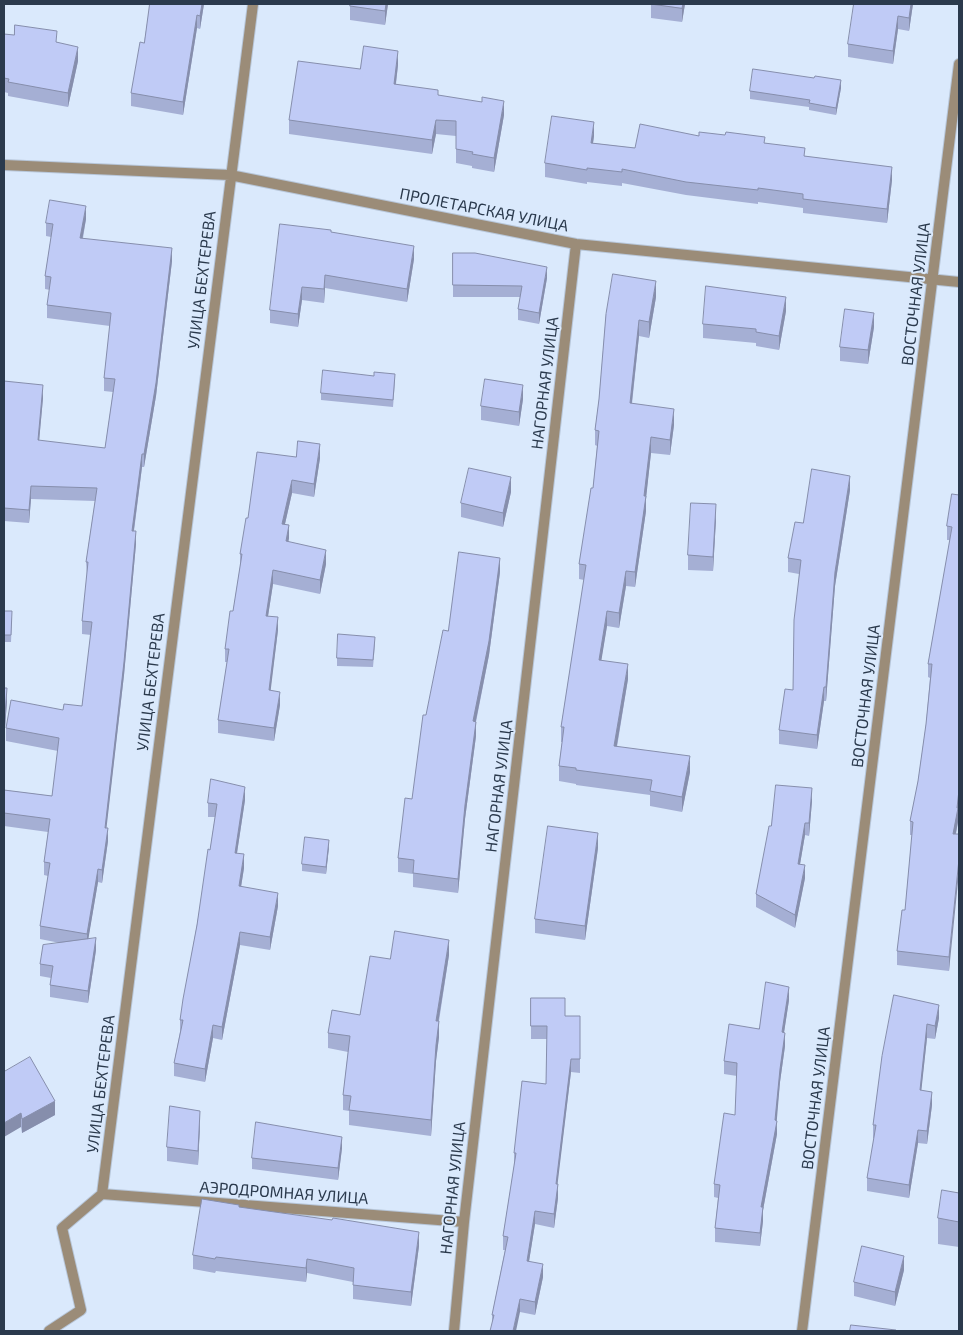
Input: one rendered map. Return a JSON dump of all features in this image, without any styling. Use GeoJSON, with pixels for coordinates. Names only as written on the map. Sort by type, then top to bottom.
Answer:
{"type":"FeatureCollection","features":[{"type":"Feature","properties":{"kind":"street","name":"УЛИЦА БЕХТЕРЕВА"},"geometry":{"type":"LineString","coordinates":[[102,1194],[253,4]]}},
{"type":"Feature","properties":{"kind":"street","name":"ВОСТОЧНАЯ УЛИЦА"},"geometry":{"type":"LineString","coordinates":[[802,1331],[934,279],[959,64]]}},
{"type":"Feature","properties":{"kind":"street","name":"ПРОЛЕТАРСКАЯ УЛИЦА"},"geometry":{"type":"LineString","coordinates":[[4,165],[230,175],[576,244],[959,282]]}},
{"type":"Feature","properties":{"kind":"street","name":"НАГОРНАЯ УЛИЦА"},"geometry":{"type":"LineString","coordinates":[[454,1331],[464,1222],[576,244]]}},
{"type":"Feature","properties":{"kind":"street","name":"АЭРОДРОМНАЯ УЛИЦА"},"geometry":{"type":"LineString","coordinates":[[102,1194],[464,1222]]}},
{"type":"Feature","properties":{"kind":"street"},"geometry":{"type":"LineString","coordinates":[[49,1331],[81,1310],[62,1228],[102,1194]]}},
{"type":"Feature","properties":{"kind":"building"},"geometry":{"type":"Polygon","coordinates":[[[150,4],[202,4],[200,16],[197,15],[183,102],[131,93],[140,42],[144,43],[150,4]]]}},
{"type":"Feature","properties":{"kind":"building"},"geometry":{"type":"Polygon","coordinates":[[[351,4],[386,4],[385,11],[350,6],[351,4]]]}},
{"type":"Feature","properties":{"kind":"building"},"geometry":{"type":"Polygon","coordinates":[[[651,4],[683,4],[682,8],[651,4]]]}},
{"type":"Feature","properties":{"kind":"building"},"geometry":{"type":"Polygon","coordinates":[[[854,4],[911,4],[909,18],[898,16],[893,51],[848,44],[854,4]]]}},
{"type":"Feature","properties":{"kind":"building"},"geometry":{"type":"Polygon","coordinates":[[[15,25],[57,31],[56,42],[78,47],[68,93],[8,82],[9,79],[4,78],[4,34],[14,35],[15,25]]]}},
{"type":"Feature","properties":{"kind":"building"},"geometry":{"type":"Polygon","coordinates":[[[364,46],[398,51],[394,84],[438,90],[438,95],[482,102],[482,97],[504,101],[494,158],[456,149],[456,121],[436,120],[432,140],[289,120],[298,61],[360,69],[364,46]]]}},
{"type":"Feature","properties":{"kind":"building"},"geometry":{"type":"Polygon","coordinates":[[[753,69],[841,80],[836,108],[809,103],[810,100],[750,91],[753,69]]]}},
{"type":"Feature","properties":{"kind":"building"},"geometry":{"type":"Polygon","coordinates":[[[552,116],[594,122],[591,143],[635,148],[640,124],[699,136],[699,132],[725,135],[726,132],[765,137],[764,143],[805,148],[804,156],[892,167],[887,209],[803,199],[803,194],[686,182],[622,169],[622,172],[587,168],[587,170],[545,163],[552,116]]]}},
{"type":"Feature","properties":{"kind":"building"},"geometry":{"type":"Polygon","coordinates":[[[50,200],[86,206],[80,238],[172,248],[156,383],[144,454],[142,454],[132,531],[136,531],[124,662],[105,828],[108,828],[102,870],[98,869],[87,934],[40,926],[50,863],[44,862],[50,819],[4,813],[4,790],[52,796],[59,738],[6,728],[11,700],[63,710],[64,704],[82,706],[92,622],[82,621],[88,562],[86,562],[97,488],[31,486],[29,510],[4,508],[4,381],[43,385],[38,440],[105,448],[115,379],[104,378],[111,313],[47,305],[51,277],[45,276],[53,224],[46,223],[50,200]]]}},
{"type":"Feature","properties":{"kind":"building"},"geometry":{"type":"Polygon","coordinates":[[[280,224],[331,230],[331,232],[414,246],[407,289],[325,275],[324,289],[302,287],[298,314],[270,310],[280,224]]]}},
{"type":"Feature","properties":{"kind":"building"},"geometry":{"type":"Polygon","coordinates":[[[453,253],[475,253],[547,267],[539,313],[518,309],[522,286],[453,285],[453,253]]]}},
{"type":"Feature","properties":{"kind":"building"},"geometry":{"type":"Polygon","coordinates":[[[613,274],[656,281],[649,322],[639,320],[630,403],[674,409],[670,440],[651,437],[644,496],[646,496],[635,572],[626,571],[619,613],[607,611],[599,660],[628,664],[614,746],[690,756],[682,797],[650,791],[652,780],[559,766],[564,727],[561,727],[586,565],[579,564],[591,488],[593,488],[599,431],[595,430],[606,314],[613,274]]]}},
{"type":"Feature","properties":{"kind":"building"},"geometry":{"type":"Polygon","coordinates":[[[706,286],[786,297],[779,336],[756,332],[756,329],[703,324],[706,286]]]}},
{"type":"Feature","properties":{"kind":"building"},"geometry":{"type":"Polygon","coordinates":[[[845,309],[874,313],[868,350],[840,347],[845,309]]]}},
{"type":"Feature","properties":{"kind":"building"},"geometry":{"type":"Polygon","coordinates":[[[323,370],[374,376],[374,372],[395,374],[393,400],[321,393],[323,370]]]}},
{"type":"Feature","properties":{"kind":"building"},"geometry":{"type":"Polygon","coordinates":[[[485,379],[523,385],[519,412],[481,406],[485,379]]]}},
{"type":"Feature","properties":{"kind":"building"},"geometry":{"type":"Polygon","coordinates":[[[298,441],[320,444],[314,484],[292,480],[282,524],[289,525],[286,541],[326,550],[320,580],[273,570],[266,616],[278,617],[269,690],[280,692],[274,728],[218,720],[229,649],[225,649],[230,611],[233,611],[242,554],[240,554],[246,518],[248,518],[257,452],[296,457],[298,441]]]}},
{"type":"Feature","properties":{"kind":"building"},"geometry":{"type":"Polygon","coordinates":[[[469,468],[511,477],[503,513],[461,503],[469,468]]]}},
{"type":"Feature","properties":{"kind":"building"},"geometry":{"type":"Polygon","coordinates":[[[812,469],[850,476],[835,572],[826,687],[824,687],[817,735],[779,730],[785,689],[793,690],[794,620],[801,560],[788,558],[795,522],[803,523],[812,469]]]}},
{"type":"Feature","properties":{"kind":"building"},"geometry":{"type":"Polygon","coordinates":[[[952,494],[959,495],[959,790],[953,834],[959,834],[959,859],[949,957],[897,951],[902,910],[905,910],[913,822],[910,821],[926,724],[932,664],[928,664],[952,527],[947,526],[952,494]]]}},
{"type":"Feature","properties":{"kind":"building"},"geometry":{"type":"Polygon","coordinates":[[[691,503],[716,504],[713,557],[688,555],[691,503]]]}},
{"type":"Feature","properties":{"kind":"building"},"geometry":{"type":"Polygon","coordinates":[[[459,552],[500,558],[489,641],[473,721],[476,722],[458,879],[413,873],[414,860],[398,858],[405,798],[412,799],[423,715],[426,715],[443,630],[448,631],[459,552]]]}},
{"type":"Feature","properties":{"kind":"building"},"geometry":{"type":"Polygon","coordinates":[[[4,611],[12,611],[11,635],[4,635],[4,611]]]}},
{"type":"Feature","properties":{"kind":"building"},"geometry":{"type":"Polygon","coordinates":[[[338,634],[375,637],[373,660],[337,658],[338,634]]]}},
{"type":"Feature","properties":{"kind":"building"},"geometry":{"type":"Polygon","coordinates":[[[4,688],[7,688],[5,715],[4,715],[4,688]]]}},
{"type":"Feature","properties":{"kind":"building"},"geometry":{"type":"Polygon","coordinates":[[[211,779],[245,787],[235,853],[244,854],[239,886],[278,893],[270,937],[240,932],[222,1027],[213,1025],[205,1069],[174,1063],[183,1020],[180,1020],[183,999],[217,804],[208,803],[211,779]]]}},
{"type":"Feature","properties":{"kind":"building"},"geometry":{"type":"Polygon","coordinates":[[[776,785],[812,788],[809,823],[805,823],[798,864],[805,865],[795,915],[756,894],[769,826],[771,826],[776,785]]]}},
{"type":"Feature","properties":{"kind":"building"},"geometry":{"type":"Polygon","coordinates":[[[548,826],[598,833],[585,926],[535,919],[548,826]]]}},
{"type":"Feature","properties":{"kind":"building"},"geometry":{"type":"Polygon","coordinates":[[[305,837],[329,840],[326,867],[302,864],[305,837]]]}},
{"type":"Feature","properties":{"kind":"building"},"geometry":{"type":"Polygon","coordinates":[[[395,931],[449,940],[436,1021],[439,1021],[431,1120],[349,1110],[351,1096],[343,1095],[350,1036],[328,1033],[332,1010],[360,1015],[370,956],[390,959],[395,931]]]}},
{"type":"Feature","properties":{"kind":"building"},"geometry":{"type":"Polygon","coordinates":[[[96,938],[88,991],[50,985],[53,966],[40,964],[43,945],[96,938]]]}},
{"type":"Feature","properties":{"kind":"building"},"geometry":{"type":"Polygon","coordinates":[[[766,982],[789,987],[782,1032],[785,1033],[775,1120],[777,1121],[761,1207],[763,1207],[760,1233],[715,1228],[720,1185],[714,1184],[724,1113],[735,1115],[737,1063],[724,1061],[729,1024],[759,1029],[766,982]]]}},
{"type":"Feature","properties":{"kind":"building"},"geometry":{"type":"Polygon","coordinates":[[[894,995],[939,1005],[935,1026],[927,1024],[920,1090],[932,1092],[927,1131],[918,1130],[909,1185],[867,1178],[876,1125],[873,1125],[882,1056],[894,995]]]}},
{"type":"Feature","properties":{"kind":"building"},"geometry":{"type":"Polygon","coordinates":[[[531,998],[565,998],[565,1016],[580,1016],[580,1059],[571,1059],[554,1214],[535,1211],[527,1261],[543,1264],[535,1302],[520,1299],[513,1331],[490,1331],[508,1237],[503,1236],[516,1153],[514,1153],[522,1081],[546,1084],[547,1026],[531,1026],[531,998]]]}},
{"type":"Feature","properties":{"kind":"building"},"geometry":{"type":"Polygon","coordinates":[[[30,1057],[55,1101],[22,1119],[21,1113],[4,1123],[4,1072],[30,1057]]]}},
{"type":"Feature","properties":{"kind":"building"},"geometry":{"type":"Polygon","coordinates":[[[170,1106],[200,1111],[198,1151],[167,1147],[170,1106]]]}},
{"type":"Feature","properties":{"kind":"building"},"geometry":{"type":"Polygon","coordinates":[[[256,1122],[342,1137],[338,1168],[252,1158],[256,1122]]]}},
{"type":"Feature","properties":{"kind":"building"},"geometry":{"type":"Polygon","coordinates":[[[942,1190],[959,1193],[959,1222],[938,1218],[942,1190]]]}},
{"type":"Feature","properties":{"kind":"building"},"geometry":{"type":"Polygon","coordinates":[[[202,1199],[239,1205],[239,1207],[332,1220],[333,1218],[419,1232],[411,1292],[353,1285],[354,1268],[307,1259],[306,1268],[193,1255],[202,1199]]]}},
{"type":"Feature","properties":{"kind":"building"},"geometry":{"type":"Polygon","coordinates":[[[862,1246],[904,1256],[895,1292],[854,1282],[862,1246]]]}},
{"type":"Feature","properties":{"kind":"building"},"geometry":{"type":"Polygon","coordinates":[[[851,1325],[896,1330],[896,1331],[850,1331],[851,1325]]]}}]}
